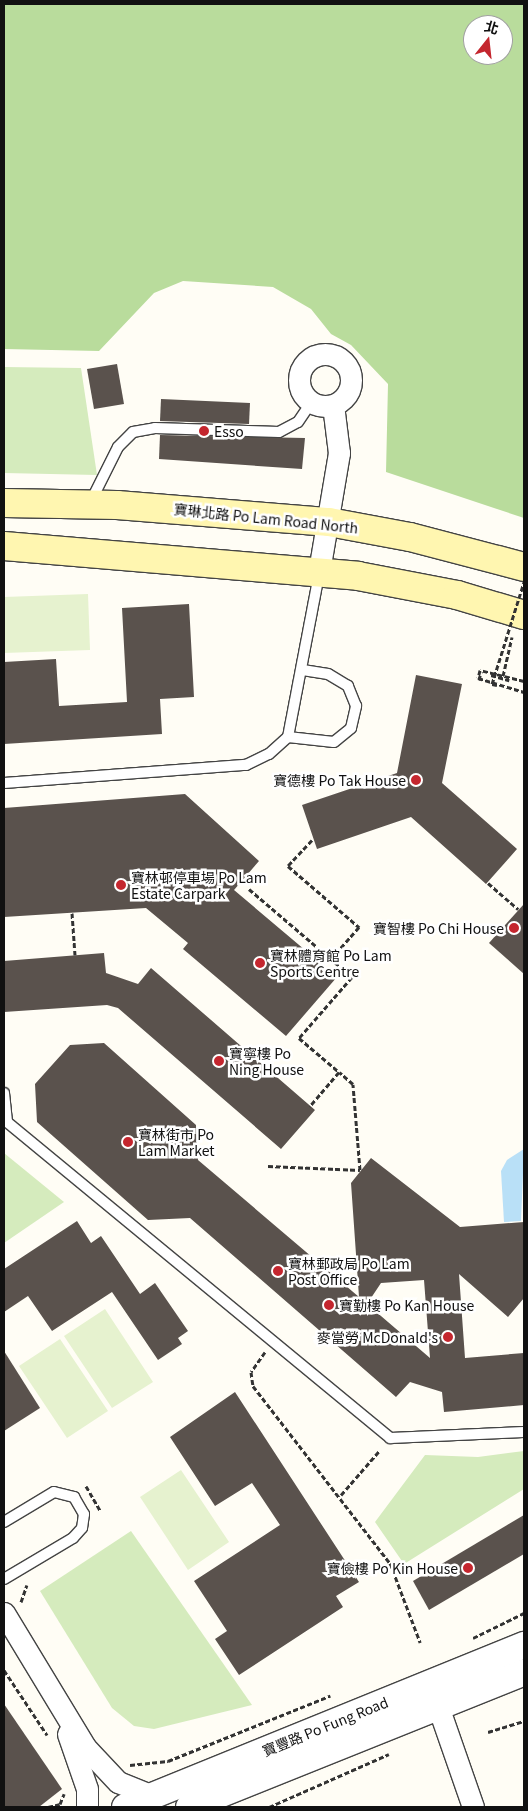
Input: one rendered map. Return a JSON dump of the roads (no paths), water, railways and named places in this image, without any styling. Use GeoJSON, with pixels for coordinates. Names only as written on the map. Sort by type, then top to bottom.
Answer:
{"type":"FeatureCollection","features":[{"type":"Feature","properties":{"kind":"main road","name":"寶琳北路 Po Lam Road North"},"geometry":{"type":"LineString","coordinates":[[4,503],[89,504],[330,522],[410,537],[524,567]]}},
{"type":"Feature","properties":{"kind":"main road"},"geometry":{"type":"LineString","coordinates":[[4,546],[319,571],[457,596],[518,626]]}},
{"type":"Feature","properties":{"kind":"street"},"geometry":{"type":"LineString","coordinates":[[331,355],[345,363],[352,379],[347,395],[333,405],[311,403],[300,390],[300,373],[315,356],[331,355]]}},
{"type":"Feature","properties":{"kind":"street"},"geometry":{"type":"LineString","coordinates":[[319,571],[330,522],[339,453],[333,405]]}},
{"type":"Feature","properties":{"kind":"street"},"geometry":{"type":"LineString","coordinates":[[6,1620],[85,1747],[118,1782],[153,1796]]}},
{"type":"Feature","properties":{"kind":"street","name":"寶豐路 Po Fung Road"},"geometry":{"type":"LineString","coordinates":[[189,1807],[434,1695],[524,1645]]}},
{"type":"Feature","properties":{"kind":"street","name":"寶豐路 Po Fung Road"},"geometry":{"type":"LineString","coordinates":[[125,1807],[434,1695],[524,1672]]}},
{"type":"Feature","properties":{"kind":"street"},"geometry":{"type":"LineString","coordinates":[[52,1694],[82,1775],[87,1807]]}},
{"type":"Feature","properties":{"kind":"street"},"geometry":{"type":"LineString","coordinates":[[434,1695],[473,1807]]}},
{"type":"Feature","properties":{"kind":"lane"},"geometry":{"type":"LineString","coordinates":[[89,504],[118,447],[133,432],[155,428],[279,432],[298,422],[311,403]]}},
{"type":"Feature","properties":{"kind":"lane"},"geometry":{"type":"LineString","coordinates":[[4,783],[246,765],[269,754],[288,737],[304,670],[319,571]]}},
{"type":"Feature","properties":{"kind":"lane"},"geometry":{"type":"LineString","coordinates":[[288,737],[334,742],[351,728],[355,714],[356,706],[348,686],[328,674],[304,670]]}},
{"type":"Feature","properties":{"kind":"lane"},"geometry":{"type":"LineString","coordinates":[[4,1093],[7,1122],[390,1438],[524,1432]]}},
{"type":"Feature","properties":{"kind":"lane"},"geometry":{"type":"LineString","coordinates":[[4,1522],[54,1492],[74,1497],[84,1514],[82,1528],[73,1538],[4,1579]]}},
{"type":"Feature","properties":{"kind":"water"},"geometry":{"type":"Polygon","coordinates":[[[524,1149],[521,1221],[504,1222],[501,1171],[507,1160],[524,1149]]]}},
{"type":"Feature","properties":{"kind":"place","name":"Esso"},"geometry":{"type":"Point","coordinates":[204,431]}},
{"type":"Feature","properties":{"kind":"place","name":"寶德樓 Po Tak House"},"geometry":{"type":"Point","coordinates":[416,780]}},
{"type":"Feature","properties":{"kind":"place","name":"寶林邨停車場 Po Lam Estate Carpark"},"geometry":{"type":"Point","coordinates":[121,885]}},
{"type":"Feature","properties":{"kind":"place","name":"寶智樓 Po Chi House"},"geometry":{"type":"Point","coordinates":[514,928]}},
{"type":"Feature","properties":{"kind":"place","name":"寶林體育館 Po Lam Sports Centre"},"geometry":{"type":"Point","coordinates":[260,963]}},
{"type":"Feature","properties":{"kind":"place","name":"寶寧樓 Po Ning House"},"geometry":{"type":"Point","coordinates":[219,1061]}},
{"type":"Feature","properties":{"kind":"place","name":"寶林街市 Po Lam Market"},"geometry":{"type":"Point","coordinates":[128,1142]}},
{"type":"Feature","properties":{"kind":"place","name":"寶林郵政局 Po Lam Post Office"},"geometry":{"type":"Point","coordinates":[278,1271]}},
{"type":"Feature","properties":{"kind":"place","name":"寶勤樓 Po Kan House"},"geometry":{"type":"Point","coordinates":[329,1305]}},
{"type":"Feature","properties":{"kind":"place","name":"麥當勞 McDonald's"},"geometry":{"type":"Point","coordinates":[448,1337]}},
{"type":"Feature","properties":{"kind":"place","name":"寶儉樓 Po Kin House"},"geometry":{"type":"Point","coordinates":[468,1568]}}]}
